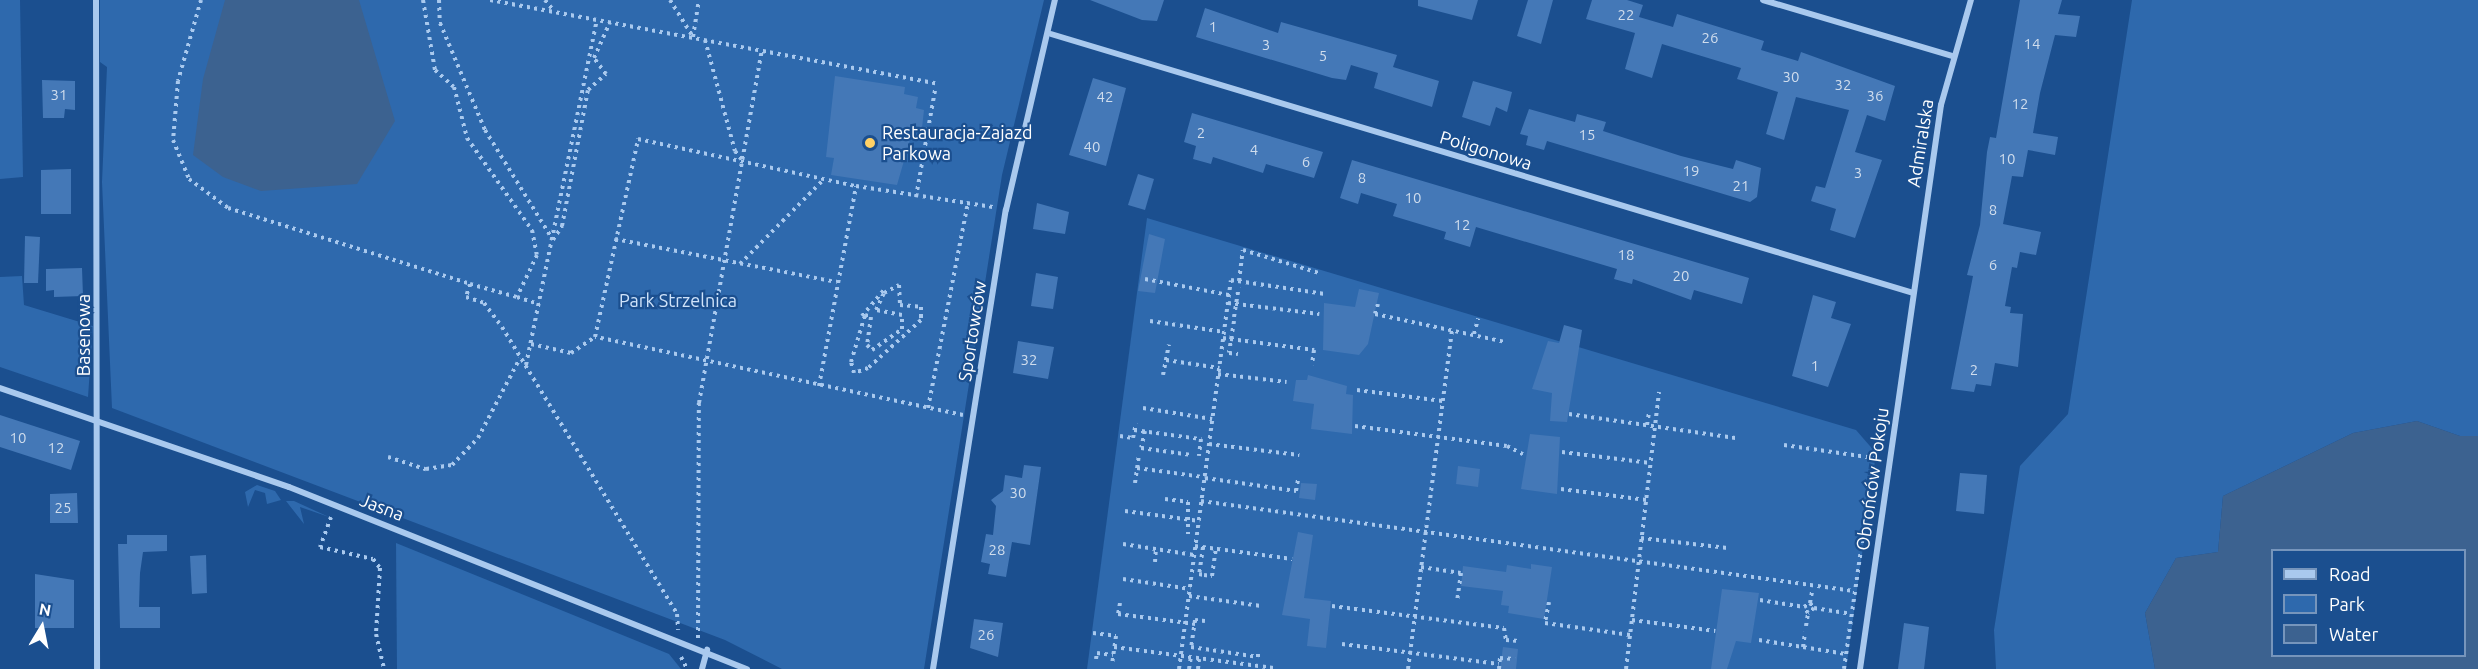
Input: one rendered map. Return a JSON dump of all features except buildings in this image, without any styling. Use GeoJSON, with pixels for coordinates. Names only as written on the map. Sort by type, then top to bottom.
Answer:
{"type":"FeatureCollection","features":[{"type":"Feature","properties":{"kind":"street","name":"Basenowa"},"geometry":{"type":"LineString","coordinates":[[96,0],[97,669]]}},
{"type":"Feature","properties":{"kind":"street","name":"Sportowców"},"geometry":{"type":"LineString","coordinates":[[933,669],[1006,210],[1051,34],[1055,0]]}},
{"type":"Feature","properties":{"kind":"street"},"geometry":{"type":"LineString","coordinates":[[1763,0],[1952,56]]}},
{"type":"Feature","properties":{"kind":"street","name":"Admiralska"},"geometry":{"type":"LineString","coordinates":[[1913,294],[1952,56],[1971,0]]}},
{"type":"Feature","properties":{"kind":"street","name":"Poligonowa"},"geometry":{"type":"LineString","coordinates":[[1051,34],[1913,294]]}},
{"type":"Feature","properties":{"kind":"street","name":"Obrońców Pokoju"},"geometry":{"type":"LineString","coordinates":[[1860,669],[1913,294]]}},
{"type":"Feature","properties":{"kind":"street","name":"Jasna"},"geometry":{"type":"LineString","coordinates":[[0,388],[289,487],[707,650],[747,669]]}},
{"type":"Feature","properties":{"kind":"street"},"geometry":{"type":"LineString","coordinates":[[702,669],[707,650]]}},
{"type":"Feature","properties":{"kind":"path"},"geometry":{"type":"LineString","coordinates":[[201,0],[178,81],[174,123],[175,156],[189,179],[209,198],[238,211],[539,304]]}},
{"type":"Feature","properties":{"kind":"path"},"geometry":{"type":"LineString","coordinates":[[423,0],[435,70],[454,87],[467,138],[532,230],[537,255],[517,297]]}},
{"type":"Feature","properties":{"kind":"path"},"geometry":{"type":"LineString","coordinates":[[439,0],[440,23],[485,130],[553,240]]}},
{"type":"Feature","properties":{"kind":"path"},"geometry":{"type":"LineString","coordinates":[[490,0],[935,83]]}},
{"type":"Feature","properties":{"kind":"path"},"geometry":{"type":"LineString","coordinates":[[545,0],[555,12]]}},
{"type":"Feature","properties":{"kind":"path"},"geometry":{"type":"LineString","coordinates":[[670,0],[693,38]]}},
{"type":"Feature","properties":{"kind":"path"},"geometry":{"type":"LineString","coordinates":[[693,38],[699,0]]}},
{"type":"Feature","properties":{"kind":"path"},"geometry":{"type":"LineString","coordinates":[[526,366],[597,20]]}},
{"type":"Feature","properties":{"kind":"path"},"geometry":{"type":"LineString","coordinates":[[553,240],[562,226],[588,90],[606,74],[594,58],[610,22]]}},
{"type":"Feature","properties":{"kind":"path"},"geometry":{"type":"LineString","coordinates":[[705,40],[735,151],[743,161]]}},
{"type":"Feature","properties":{"kind":"path"},"geometry":{"type":"LineString","coordinates":[[696,646],[701,625],[699,403],[762,51]]}},
{"type":"Feature","properties":{"kind":"path"},"geometry":{"type":"LineString","coordinates":[[916,197],[935,90]]}},
{"type":"Feature","properties":{"kind":"path"},"geometry":{"type":"LineString","coordinates":[[531,344],[572,353],[595,337],[638,139],[823,180],[1006,210]]}},
{"type":"Feature","properties":{"kind":"path"},"geometry":{"type":"LineString","coordinates":[[740,264],[823,180]]}},
{"type":"Feature","properties":{"kind":"path"},"geometry":{"type":"LineString","coordinates":[[819,386],[856,186]]}},
{"type":"Feature","properties":{"kind":"path"},"geometry":{"type":"LineString","coordinates":[[928,408],[968,202]]}},
{"type":"Feature","properties":{"kind":"path"},"geometry":{"type":"LineString","coordinates":[[615,239],[837,282]]}},
{"type":"Feature","properties":{"kind":"path"},"geometry":{"type":"LineString","coordinates":[[1239,281],[1243,250],[1319,273]]}},
{"type":"Feature","properties":{"kind":"path"},"geometry":{"type":"LineString","coordinates":[[1145,279],[1229,295]]}},
{"type":"Feature","properties":{"kind":"path"},"geometry":{"type":"LineString","coordinates":[[1179,669],[1231,280],[1325,294]]}},
{"type":"Feature","properties":{"kind":"path"},"geometry":{"type":"LineString","coordinates":[[470,284],[466,297],[484,303],[526,366],[677,614],[675,638]]}},
{"type":"Feature","properties":{"kind":"path"},"geometry":{"type":"LineString","coordinates":[[861,319],[871,317],[867,345],[872,350],[897,334],[904,323],[902,315],[876,310],[891,286]]}},
{"type":"Feature","properties":{"kind":"path"},"geometry":{"type":"LineString","coordinates":[[891,286],[903,288],[903,309],[917,305],[923,316],[857,374],[850,368],[861,319],[877,294],[891,286]]}},
{"type":"Feature","properties":{"kind":"path"},"geometry":{"type":"LineString","coordinates":[[1238,354],[1229,353],[1239,286]]}},
{"type":"Feature","properties":{"kind":"path"},"geometry":{"type":"LineString","coordinates":[[1228,303],[1319,314]]}},
{"type":"Feature","properties":{"kind":"path"},"geometry":{"type":"LineString","coordinates":[[1378,304],[1375,314],[1452,328],[1506,342]]}},
{"type":"Feature","properties":{"kind":"path"},"geometry":{"type":"LineString","coordinates":[[1474,334],[1478,319]]}},
{"type":"Feature","properties":{"kind":"path"},"geometry":{"type":"LineString","coordinates":[[1150,321],[1224,332]]}},
{"type":"Feature","properties":{"kind":"path"},"geometry":{"type":"LineString","coordinates":[[1408,669],[1452,328]]}},
{"type":"Feature","properties":{"kind":"path"},"geometry":{"type":"LineString","coordinates":[[595,337],[973,418]]}},
{"type":"Feature","properties":{"kind":"path"},"geometry":{"type":"LineString","coordinates":[[1223,338],[1314,350],[1312,365]]}},
{"type":"Feature","properties":{"kind":"path"},"geometry":{"type":"LineString","coordinates":[[1163,375],[1168,345]]}},
{"type":"Feature","properties":{"kind":"path"},"geometry":{"type":"LineString","coordinates":[[388,457],[426,469],[452,465],[478,438],[520,358]]}},
{"type":"Feature","properties":{"kind":"path"},"geometry":{"type":"LineString","coordinates":[[1166,360],[1219,368]]}},
{"type":"Feature","properties":{"kind":"path"},"geometry":{"type":"LineString","coordinates":[[1218,374],[1287,382]]}},
{"type":"Feature","properties":{"kind":"path"},"geometry":{"type":"LineString","coordinates":[[1357,390],[1442,401]]}},
{"type":"Feature","properties":{"kind":"path"},"geometry":{"type":"LineString","coordinates":[[1626,669],[1659,392]]}},
{"type":"Feature","properties":{"kind":"path"},"geometry":{"type":"LineString","coordinates":[[1143,408],[1212,419]]}},
{"type":"Feature","properties":{"kind":"path"},"geometry":{"type":"LineString","coordinates":[[1647,425],[1649,412]]}},
{"type":"Feature","properties":{"kind":"path"},"geometry":{"type":"LineString","coordinates":[[1569,414],[1735,438]]}},
{"type":"Feature","properties":{"kind":"path"},"geometry":{"type":"LineString","coordinates":[[1120,436],[1133,438],[1136,423]]}},
{"type":"Feature","properties":{"kind":"path"},"geometry":{"type":"LineString","coordinates":[[1355,426],[1507,446],[1523,454]]}},
{"type":"Feature","properties":{"kind":"path"},"geometry":{"type":"LineString","coordinates":[[1134,430],[1299,455]]}},
{"type":"Feature","properties":{"kind":"path"},"geometry":{"type":"LineString","coordinates":[[1145,431],[1141,448],[1192,455]]}},
{"type":"Feature","properties":{"kind":"path"},"geometry":{"type":"LineString","coordinates":[[1199,456],[1201,439]]}},
{"type":"Feature","properties":{"kind":"path"},"geometry":{"type":"LineString","coordinates":[[1784,446],[1874,458],[1844,669]]}},
{"type":"Feature","properties":{"kind":"path"},"geometry":{"type":"LineString","coordinates":[[1562,452],[1650,463]]}},
{"type":"Feature","properties":{"kind":"path"},"geometry":{"type":"LineString","coordinates":[[1134,483],[1139,455]]}},
{"type":"Feature","properties":{"kind":"path"},"geometry":{"type":"LineString","coordinates":[[1137,468],[1296,491],[1298,480]]}},
{"type":"Feature","properties":{"kind":"path"},"geometry":{"type":"LineString","coordinates":[[1561,489],[1646,500]]}},
{"type":"Feature","properties":{"kind":"path"},"geometry":{"type":"LineString","coordinates":[[1165,499],[1188,502],[1190,520],[1188,534]]}},
{"type":"Feature","properties":{"kind":"path"},"geometry":{"type":"LineString","coordinates":[[1202,501],[1854,591]]}},
{"type":"Feature","properties":{"kind":"path"},"geometry":{"type":"LineString","coordinates":[[1125,511],[1199,521]]}},
{"type":"Feature","properties":{"kind":"path"},"geometry":{"type":"LineString","coordinates":[[332,514],[320,547],[373,559],[380,568],[376,634],[384,669]]}},
{"type":"Feature","properties":{"kind":"path"},"geometry":{"type":"LineString","coordinates":[[1641,537],[1727,548]]}},
{"type":"Feature","properties":{"kind":"path"},"geometry":{"type":"LineString","coordinates":[[1123,544],[1194,555]]}},
{"type":"Feature","properties":{"kind":"path"},"geometry":{"type":"LineString","coordinates":[[1196,546],[1292,559]]}},
{"type":"Feature","properties":{"kind":"path"},"geometry":{"type":"LineString","coordinates":[[1203,547],[1199,574],[1212,576],[1216,549]]}},
{"type":"Feature","properties":{"kind":"path"},"geometry":{"type":"LineString","coordinates":[[1155,562],[1156,549]]}},
{"type":"Feature","properties":{"kind":"path"},"geometry":{"type":"LineString","coordinates":[[1421,567],[1461,573],[1457,600]]}},
{"type":"Feature","properties":{"kind":"path"},"geometry":{"type":"LineString","coordinates":[[1123,579],[1190,589]]}},
{"type":"Feature","properties":{"kind":"path"},"geometry":{"type":"LineString","coordinates":[[1804,607],[1810,603],[1812,592]]}},
{"type":"Feature","properties":{"kind":"path"},"geometry":{"type":"LineString","coordinates":[[1189,596],[1261,606]]}},
{"type":"Feature","properties":{"kind":"path"},"geometry":{"type":"LineString","coordinates":[[1760,600],[1804,607],[1808,612],[1806,626]]}},
{"type":"Feature","properties":{"kind":"path"},"geometry":{"type":"LineString","coordinates":[[1549,602],[1545,623],[1630,635]]}},
{"type":"Feature","properties":{"kind":"path"},"geometry":{"type":"LineString","coordinates":[[1120,603],[1118,614],[1195,624]]}},
{"type":"Feature","properties":{"kind":"path"},"geometry":{"type":"LineString","coordinates":[[1810,603],[1814,608],[1851,614]]}},
{"type":"Feature","properties":{"kind":"path"},"geometry":{"type":"LineString","coordinates":[[1332,606],[1504,628],[1506,640],[1519,641]]}},
{"type":"Feature","properties":{"kind":"path"},"geometry":{"type":"LineString","coordinates":[[1808,612],[1814,608]]}},
{"type":"Feature","properties":{"kind":"path"},"geometry":{"type":"LineString","coordinates":[[1205,621],[1195,620],[1191,647],[1258,657],[1258,652]]}},
{"type":"Feature","properties":{"kind":"path"},"geometry":{"type":"LineString","coordinates":[[1632,620],[1715,631]]}},
{"type":"Feature","properties":{"kind":"path"},"geometry":{"type":"LineString","coordinates":[[1803,647],[1805,632]]}},
{"type":"Feature","properties":{"kind":"path"},"geometry":{"type":"LineString","coordinates":[[1094,633],[1116,636],[1112,664]]}},
{"type":"Feature","properties":{"kind":"path"},"geometry":{"type":"LineString","coordinates":[[1758,640],[1846,654]]}},
{"type":"Feature","properties":{"kind":"path"},"geometry":{"type":"LineString","coordinates":[[1342,644],[1499,667],[1500,658],[1515,659]]}},
{"type":"Feature","properties":{"kind":"path"},"geometry":{"type":"LineString","coordinates":[[1114,647],[1274,668]]}},
{"type":"Feature","properties":{"kind":"path"},"geometry":{"type":"LineString","coordinates":[[1096,659],[1097,653],[1113,655]]}},
{"type":"Feature","properties":{"kind":"path"},"geometry":{"type":"LineString","coordinates":[[1189,669],[1191,657]]}},
{"type":"Feature","properties":{"kind":"path"},"geometry":{"type":"LineString","coordinates":[[1198,669],[1199,658]]}},
{"type":"Feature","properties":{"kind":"green space"},"geometry":{"type":"Polygon","coordinates":[[[0,0],[20,0],[23,177],[0,179],[0,0]]]}},
{"type":"Feature","properties":{"kind":"green space","name":"Park Strzelnica"},"geometry":{"type":"Polygon","coordinates":[[[100,0],[1044,0],[1002,175],[924,669],[782,669],[725,640],[112,408],[102,182],[107,67],[100,62],[100,0]]]}},
{"type":"Feature","properties":{"kind":"green space"},"geometry":{"type":"Polygon","coordinates":[[[2132,0],[2478,0],[2478,436],[2460,436],[2417,421],[2353,433],[2223,496],[2218,552],[2176,558],[2145,613],[2155,669],[1996,669],[1994,630],[2020,466],[2068,414],[2132,0]]]}},
{"type":"Feature","properties":{"kind":"green space"},"geometry":{"type":"Polygon","coordinates":[[[1147,218],[1856,430],[1876,453],[1846,669],[1087,669],[1147,218]]]}},
{"type":"Feature","properties":{"kind":"green space"},"geometry":{"type":"Polygon","coordinates":[[[22,276],[24,305],[93,326],[88,397],[0,367],[0,277],[22,276]]]}},
{"type":"Feature","properties":{"kind":"green space"},"geometry":{"type":"Polygon","coordinates":[[[257,485],[275,491],[281,500],[267,504],[265,493],[255,490],[248,507],[245,492],[257,485]]]}},
{"type":"Feature","properties":{"kind":"green space"},"geometry":{"type":"Polygon","coordinates":[[[286,501],[294,501],[329,517],[300,507],[304,524],[286,501]]]}},
{"type":"Feature","properties":{"kind":"green space"},"geometry":{"type":"Polygon","coordinates":[[[396,543],[669,654],[681,669],[397,669],[396,543]]]}},
{"type":"Feature","properties":{"kind":"water"},"geometry":{"type":"Polygon","coordinates":[[[225,0],[359,0],[395,121],[357,184],[261,191],[223,177],[193,155],[203,79],[225,0]]]}},
{"type":"Feature","properties":{"kind":"water"},"geometry":{"type":"Polygon","coordinates":[[[2417,421],[2460,436],[2478,436],[2478,669],[2155,669],[2145,613],[2176,558],[2218,552],[2223,496],[2353,433],[2417,421]]]}},
{"type":"Feature","properties":{"kind":"place","name":"Restauracja-Zajazd Parkowa"},"geometry":{"type":"Point","coordinates":[870,143]}}]}
